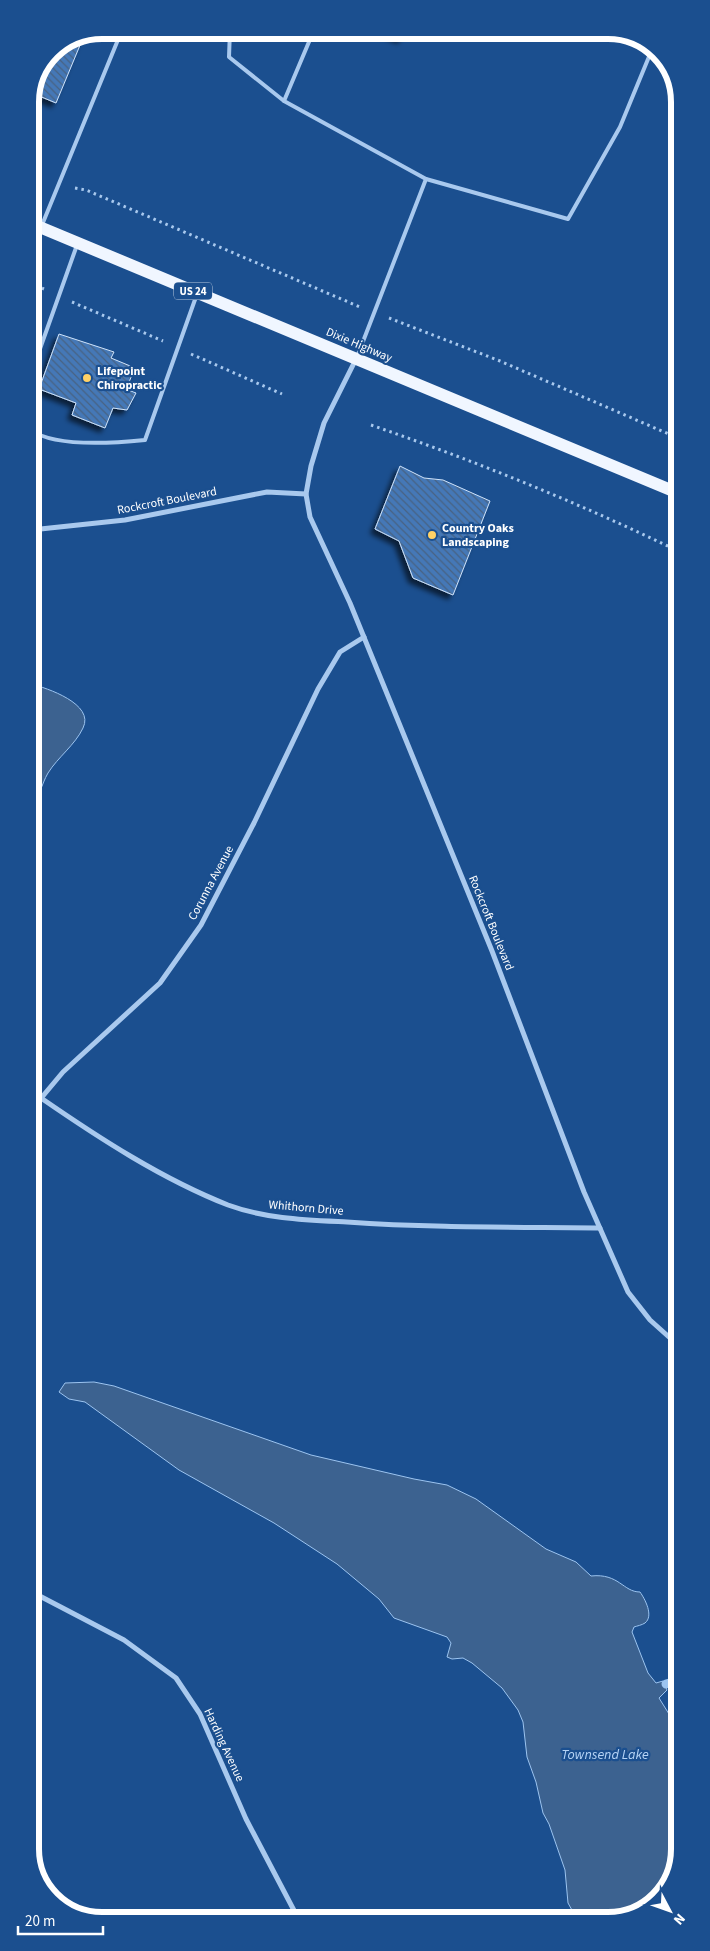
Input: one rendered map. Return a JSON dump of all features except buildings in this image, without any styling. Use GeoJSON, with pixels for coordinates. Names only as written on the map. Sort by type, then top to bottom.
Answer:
{"type":"FeatureCollection","features":[{"type":"Feature","properties":{"kind":"main road","name":"Dixie Highway"},"geometry":{"type":"LineString","coordinates":[[39,226],[671,490]]}},
{"type":"Feature","properties":{"kind":"street","name":"Rockcroft Boulevard"},"geometry":{"type":"LineString","coordinates":[[356,359],[324,423],[311,466],[306,494],[310,516],[364,637],[492,951],[584,1192],[628,1292],[650,1320],[671,1339]]}},
{"type":"Feature","properties":{"kind":"street","name":"Rockcroft Boulevard"},"geometry":{"type":"LineString","coordinates":[[39,529],[125,520],[267,492],[306,494]]}},
{"type":"Feature","properties":{"kind":"street","name":"Corunna Avenue"},"geometry":{"type":"LineString","coordinates":[[39,1100],[63,1072],[160,983],[201,925],[254,823],[318,689],[340,652],[364,637]]}},
{"type":"Feature","properties":{"kind":"street","name":"Whithorn Drive"},"geometry":{"type":"LineString","coordinates":[[41,1098],[98,1137],[185,1184],[228,1205],[276,1218],[406,1226],[600,1228]]}},
{"type":"Feature","properties":{"kind":"street","name":"Harding Avenue"},"geometry":{"type":"LineString","coordinates":[[39,1596],[124,1640],[176,1678],[200,1714],[246,1819],[295,1912]]}},
{"type":"Feature","properties":{"kind":"lane"},"geometry":{"type":"LineString","coordinates":[[39,220],[59,186],[118,39]]}},
{"type":"Feature","properties":{"kind":"lane"},"geometry":{"type":"LineString","coordinates":[[230,39],[230,57],[284,101],[426,179],[568,219],[620,128],[650,54]]}},
{"type":"Feature","properties":{"kind":"lane"},"geometry":{"type":"LineString","coordinates":[[284,101],[310,39]]}},
{"type":"Feature","properties":{"kind":"lane"},"geometry":{"type":"LineString","coordinates":[[356,359],[426,179]]}},
{"type":"Feature","properties":{"kind":"lane"},"geometry":{"type":"LineString","coordinates":[[39,350],[78,243]]}},
{"type":"Feature","properties":{"kind":"lane"},"geometry":{"type":"LineString","coordinates":[[39,436],[104,444],[145,440],[198,293]]}},
{"type":"Feature","properties":{"kind":"path"},"geometry":{"type":"LineString","coordinates":[[39,182],[86,190],[374,312],[500,361],[671,435]]}},
{"type":"Feature","properties":{"kind":"path"},"geometry":{"type":"LineString","coordinates":[[39,288],[282,394]]}},
{"type":"Feature","properties":{"kind":"path"},"geometry":{"type":"LineString","coordinates":[[371,425],[434,446],[622,524],[671,548]]}},
{"type":"Feature","properties":{"kind":"water"},"geometry":{"type":"Polygon","coordinates":[[[39,686],[68,698],[82,712],[85,719],[80,734],[48,773],[39,793],[39,686]]]}},
{"type":"Feature","properties":{"kind":"water","name":"Townsend Lake"},"geometry":{"type":"Polygon","coordinates":[[[94,1382],[114,1386],[311,1455],[447,1485],[476,1499],[546,1549],[576,1562],[591,1576],[608,1577],[629,1589],[640,1592],[646,1603],[649,1616],[645,1623],[634,1627],[632,1632],[648,1673],[656,1683],[663,1681],[667,1690],[659,1698],[671,1719],[671,1857],[665,1877],[659,1886],[645,1886],[645,1900],[624,1910],[616,1912],[573,1912],[568,1903],[565,1870],[549,1824],[543,1813],[536,1782],[527,1757],[523,1722],[518,1710],[502,1688],[472,1663],[463,1658],[452,1659],[447,1657],[451,1643],[447,1637],[394,1618],[379,1599],[337,1564],[274,1523],[179,1470],[85,1402],[69,1399],[59,1392],[65,1383],[94,1382]]]}},
{"type":"Feature","properties":{"kind":"waterway"},"geometry":{"type":"LineString","coordinates":[[666,1684],[671,1683]]}},
{"type":"Feature","properties":{"kind":"place","name":"Lifepoint Chiropractic"},"geometry":{"type":"Point","coordinates":[87,378]}},
{"type":"Feature","properties":{"kind":"place","name":"Country Oaks Landscaping"},"geometry":{"type":"Point","coordinates":[432,535]}}]}
